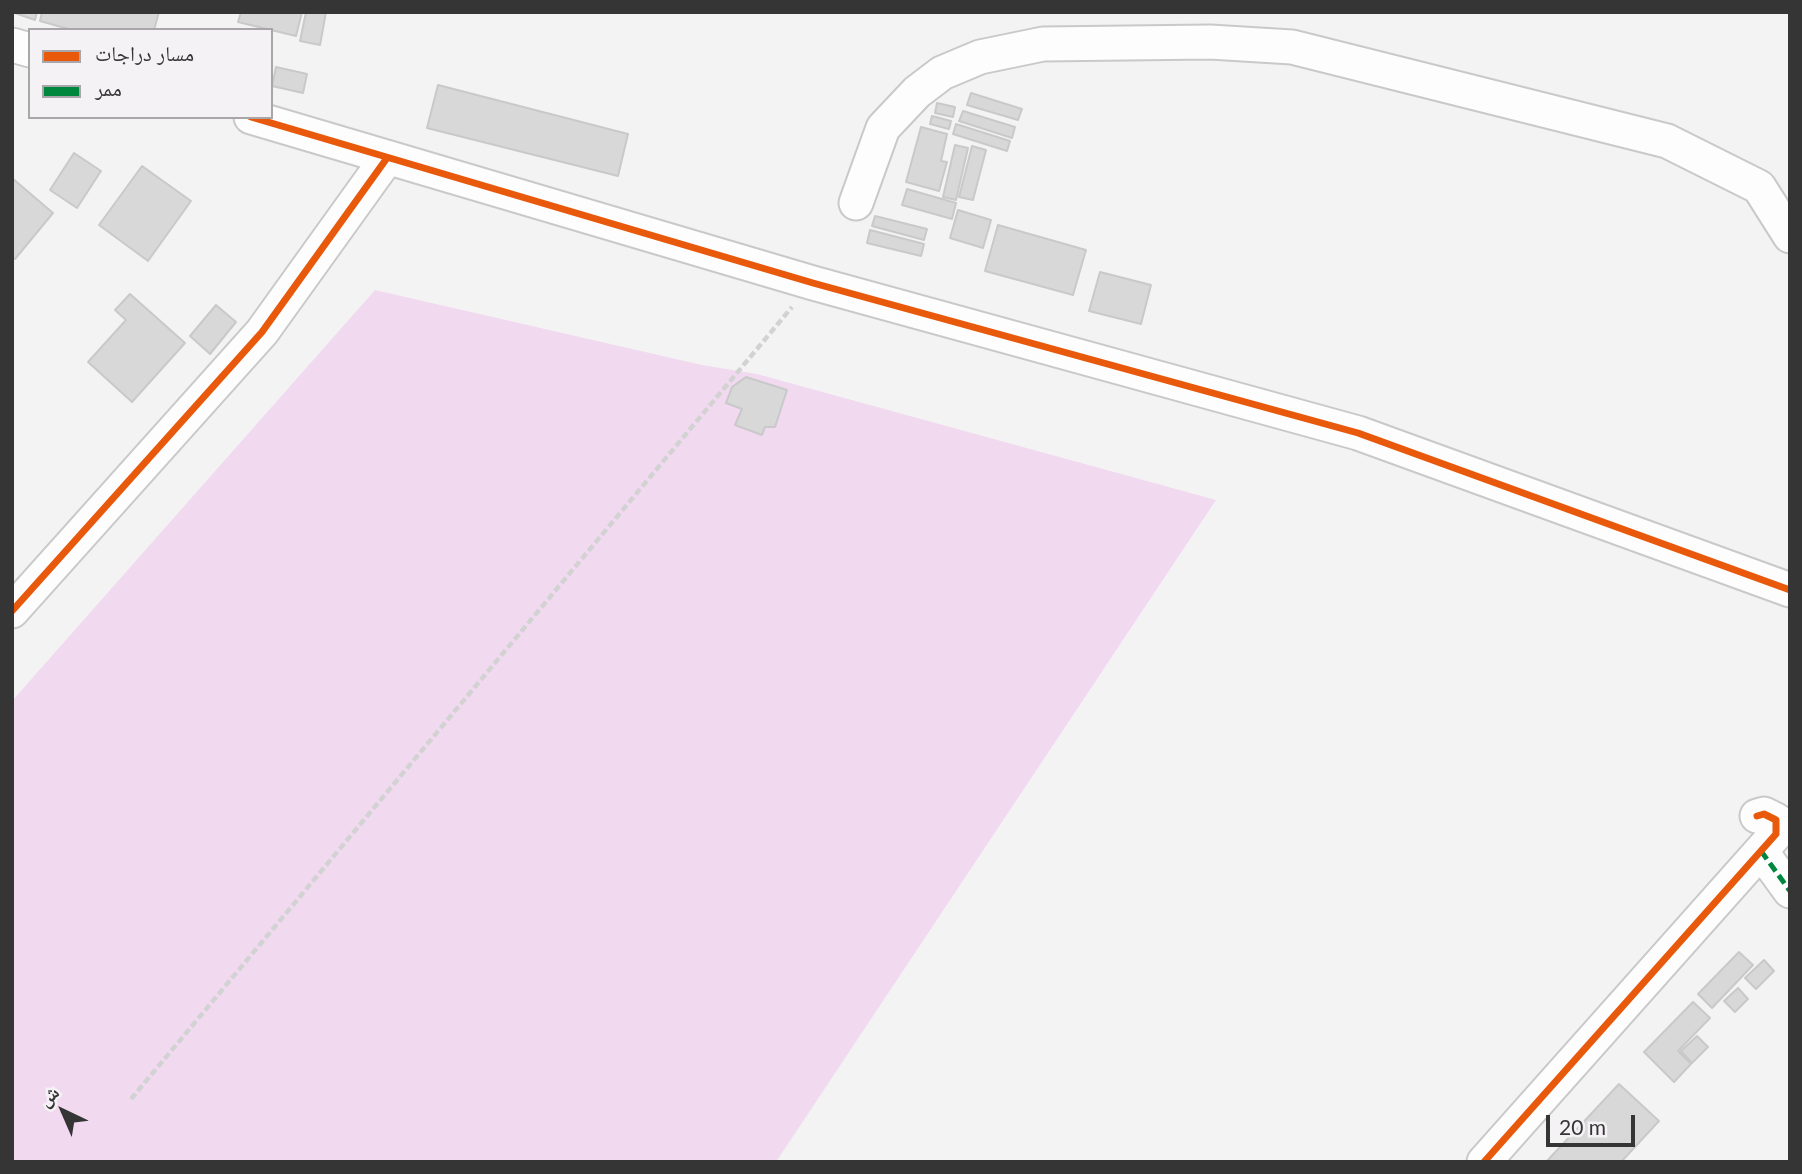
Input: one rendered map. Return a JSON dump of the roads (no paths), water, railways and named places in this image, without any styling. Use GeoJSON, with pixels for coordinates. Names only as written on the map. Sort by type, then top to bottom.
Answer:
{"type":"FeatureCollection","features":[{"type":"Feature","properties":{"kind":"street"},"geometry":{"type":"LineString","coordinates":[[856,203],[883,128],[917,92],[942,73],[980,57],[1044,44],[1210,42],[1292,47],[1667,141],[1759,187],[1790,236]]}},
{"type":"Feature","properties":{"kind":"street"},"geometry":{"type":"LineString","coordinates":[[258,119],[813,282],[1358,433],[1790,590]]}},
{"type":"Feature","properties":{"kind":"street"},"geometry":{"type":"LineString","coordinates":[[12,611],[262,332],[387,158]]}},
{"type":"Feature","properties":{"kind":"street"},"geometry":{"type":"LineString","coordinates":[[1484,1162],[1776,834],[1777,824],[1771,815],[1757,816]]}},
{"type":"Feature","properties":{"kind":"street"},"geometry":{"type":"LineString","coordinates":[[1761,851],[1790,891]]}}]}
